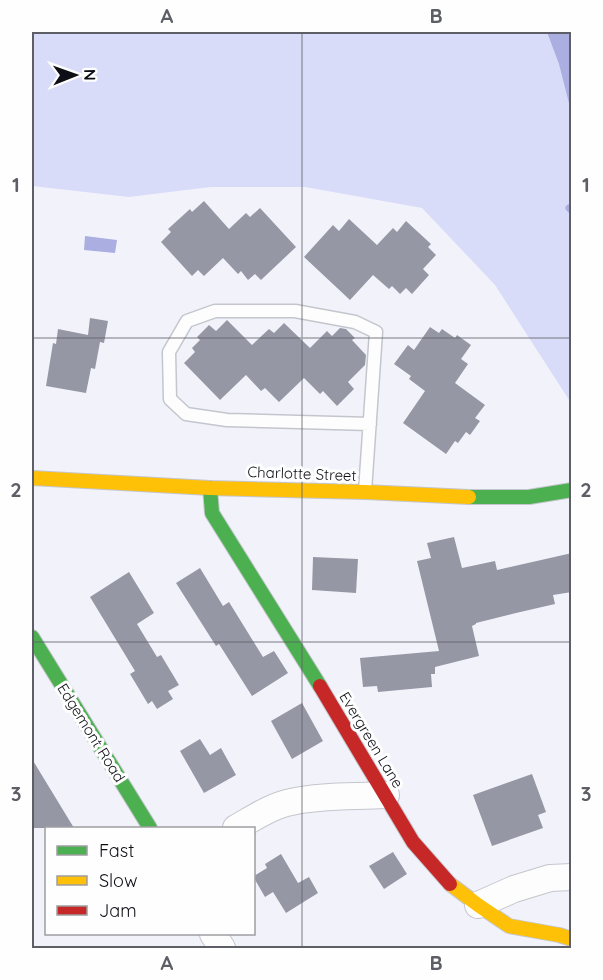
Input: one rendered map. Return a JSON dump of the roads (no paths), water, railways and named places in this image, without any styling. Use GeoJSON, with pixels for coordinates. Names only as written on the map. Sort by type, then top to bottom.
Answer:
{"type":"FeatureCollection","features":[{"type":"Feature","properties":{"kind":"street","name":"Charlotte Street"},"geometry":{"type":"LineString","coordinates":[[32,478],[210,488],[480,498],[529,497],[572,490]]}},
{"type":"Feature","properties":{"kind":"street","name":"Evergreen Lane"},"geometry":{"type":"LineString","coordinates":[[210,488],[212,513],[291,638],[413,842],[448,882],[509,926],[572,939]]}},
{"type":"Feature","properties":{"kind":"street","name":"Edgemont Road"},"geometry":{"type":"LineString","coordinates":[[32,637],[149,827]]}},
{"type":"Feature","properties":{"kind":"street"},"geometry":{"type":"LineString","coordinates":[[238,827],[268,810],[290,802],[386,795]]}},
{"type":"Feature","properties":{"kind":"street"},"geometry":{"type":"LineString","coordinates":[[478,905],[514,889],[550,878],[572,878]]}},
{"type":"Feature","properties":{"kind":"street"},"geometry":{"type":"LineString","coordinates":[[214,935],[222,948]]}},
{"type":"Feature","properties":{"kind":"lane"},"geometry":{"type":"LineString","coordinates":[[364,492],[370,424],[376,332],[355,322],[295,311],[215,311],[186,321],[169,352],[170,399],[186,414],[226,420],[370,424]]}},
{"type":"Feature","properties":{"kind":"water"},"geometry":{"type":"Polygon","coordinates":[[[547,32],[571,32],[571,111],[559,64],[547,32]]]}},
{"type":"Feature","properties":{"kind":"water"},"geometry":{"type":"Polygon","coordinates":[[[85,236],[117,240],[115,253],[84,250],[85,236]]]}},
{"type":"Feature","properties":{"kind":"waterway"},"geometry":{"type":"LineString","coordinates":[[569,208],[572,211]]}}]}
